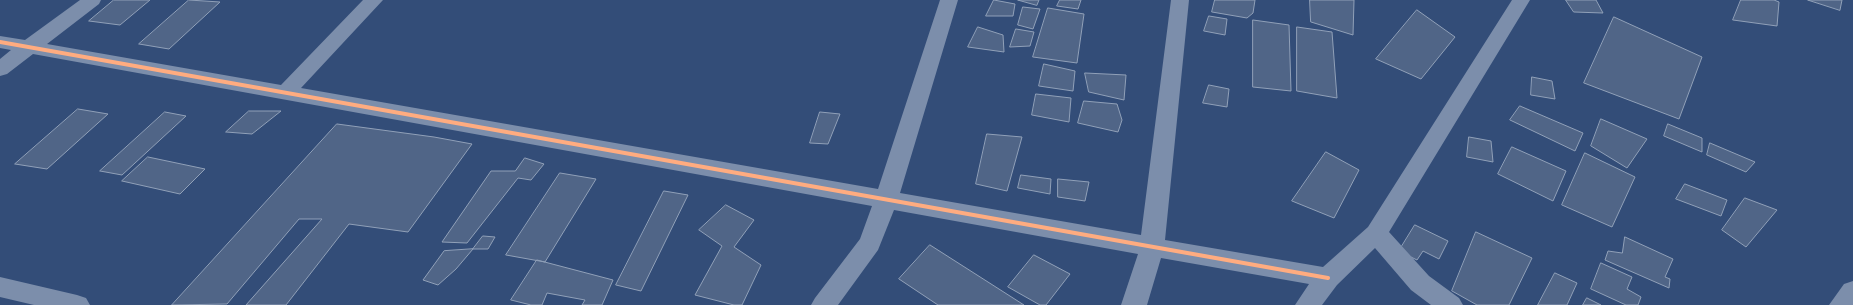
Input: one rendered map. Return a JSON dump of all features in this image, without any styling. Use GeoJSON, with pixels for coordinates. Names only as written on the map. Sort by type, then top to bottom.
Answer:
{"type":"FeatureCollection","features":[{"type":"Feature","properties":{"kind":"street"},"geometry":{"type":"LineString","coordinates":[[0,70],[92,0]]}},
{"type":"Feature","properties":{"kind":"street"},"geometry":{"type":"LineString","coordinates":[[285,93],[374,0]]}},
{"type":"Feature","properties":{"kind":"street"},"geometry":{"type":"LineString","coordinates":[[824,305],[870,243],[886,200],[948,0]]}},
{"type":"Feature","properties":{"kind":"street"},"geometry":{"type":"LineString","coordinates":[[1134,305],[1152,247],[1180,0]]}},
{"type":"Feature","properties":{"kind":"street"},"geometry":{"type":"LineString","coordinates":[[1308,305],[1328,278],[1376,233],[1522,0]]}},
{"type":"Feature","properties":{"kind":"street"},"geometry":{"type":"LineString","coordinates":[[0,42],[1328,278]]}},
{"type":"Feature","properties":{"kind":"street"},"geometry":{"type":"LineString","coordinates":[[1376,233],[1420,283],[1450,305]]}},
{"type":"Feature","properties":{"kind":"street"},"geometry":{"type":"LineString","coordinates":[[0,287],[78,305]]}},
{"type":"Feature","properties":{"kind":"street"},"geometry":{"type":"LineString","coordinates":[[1842,305],[1853,291]]}},
{"type":"Feature","properties":{"kind":"building"},"geometry":{"type":"Polygon","coordinates":[[[114,0],[150,0],[120,25],[89,21],[114,0]]]}},
{"type":"Feature","properties":{"kind":"building"},"geometry":{"type":"Polygon","coordinates":[[[189,0],[220,2],[169,49],[139,44],[189,0]]]}},
{"type":"Feature","properties":{"kind":"building"},"geometry":{"type":"Polygon","coordinates":[[[994,0],[1015,4],[1013,16],[986,16],[994,0]]]}},
{"type":"Feature","properties":{"kind":"building"},"geometry":{"type":"Polygon","coordinates":[[[1018,0],[1039,0],[1037,5],[1018,0]]]}},
{"type":"Feature","properties":{"kind":"building"},"geometry":{"type":"Polygon","coordinates":[[[1060,0],[1081,0],[1078,9],[1057,6],[1060,0]]]}},
{"type":"Feature","properties":{"kind":"building"},"geometry":{"type":"Polygon","coordinates":[[[1215,0],[1255,0],[1253,13],[1247,18],[1212,12],[1215,0]]]}},
{"type":"Feature","properties":{"kind":"building"},"geometry":{"type":"Polygon","coordinates":[[[1310,0],[1354,0],[1353,35],[1311,22],[1310,0]]]}},
{"type":"Feature","properties":{"kind":"building"},"geometry":{"type":"Polygon","coordinates":[[[1566,0],[1596,0],[1603,13],[1574,12],[1566,0]]]}},
{"type":"Feature","properties":{"kind":"building"},"geometry":{"type":"Polygon","coordinates":[[[1741,0],[1774,0],[1779,2],[1777,26],[1733,20],[1741,0]]]}},
{"type":"Feature","properties":{"kind":"building"},"geometry":{"type":"Polygon","coordinates":[[[1808,0],[1842,0],[1840,10],[1808,0]]]}},
{"type":"Feature","properties":{"kind":"building"},"geometry":{"type":"Polygon","coordinates":[[[1023,7],[1040,9],[1033,29],[1018,25],[1023,7]]]}},
{"type":"Feature","properties":{"kind":"building"},"geometry":{"type":"Polygon","coordinates":[[[1048,8],[1084,14],[1077,63],[1033,57],[1048,8]]]}},
{"type":"Feature","properties":{"kind":"building"},"geometry":{"type":"Polygon","coordinates":[[[1417,10],[1455,37],[1421,79],[1376,59],[1417,10]]]}},
{"type":"Feature","properties":{"kind":"building"},"geometry":{"type":"Polygon","coordinates":[[[1209,16],[1227,19],[1225,35],[1204,31],[1209,16]]]}},
{"type":"Feature","properties":{"kind":"building"},"geometry":{"type":"Polygon","coordinates":[[[1614,17],[1702,57],[1679,119],[1584,83],[1614,17]]]}},
{"type":"Feature","properties":{"kind":"building"},"geometry":{"type":"Polygon","coordinates":[[[1253,20],[1289,25],[1291,91],[1253,87],[1253,20]]]}},
{"type":"Feature","properties":{"kind":"building"},"geometry":{"type":"Polygon","coordinates":[[[978,27],[1003,35],[1004,52],[968,47],[978,27]]]}},
{"type":"Feature","properties":{"kind":"building"},"geometry":{"type":"Polygon","coordinates":[[[1297,27],[1332,32],[1337,98],[1297,91],[1297,27]]]}},
{"type":"Feature","properties":{"kind":"building"},"geometry":{"type":"Polygon","coordinates":[[[1016,29],[1034,32],[1030,46],[1010,47],[1016,29]]]}},
{"type":"Feature","properties":{"kind":"building"},"geometry":{"type":"Polygon","coordinates":[[[1044,64],[1075,71],[1073,91],[1039,86],[1044,64]]]}},
{"type":"Feature","properties":{"kind":"building"},"geometry":{"type":"Polygon","coordinates":[[[1085,73],[1126,75],[1124,100],[1089,92],[1085,73]]]}},
{"type":"Feature","properties":{"kind":"building"},"geometry":{"type":"Polygon","coordinates":[[[1532,77],[1552,81],[1555,99],[1531,95],[1532,77]]]}},
{"type":"Feature","properties":{"kind":"building"},"geometry":{"type":"Polygon","coordinates":[[[1209,85],[1229,89],[1227,107],[1203,103],[1209,85]]]}},
{"type":"Feature","properties":{"kind":"building"},"geometry":{"type":"Polygon","coordinates":[[[1036,94],[1071,98],[1069,122],[1032,115],[1036,94]]]}},
{"type":"Feature","properties":{"kind":"building"},"geometry":{"type":"Polygon","coordinates":[[[1084,101],[1117,104],[1122,120],[1118,132],[1078,123],[1084,101]]]}},
{"type":"Feature","properties":{"kind":"building"},"geometry":{"type":"Polygon","coordinates":[[[1520,106],[1583,133],[1575,151],[1510,120],[1520,106]]]}},
{"type":"Feature","properties":{"kind":"building"},"geometry":{"type":"Polygon","coordinates":[[[78,109],[108,114],[47,169],[15,164],[78,109]]]}},
{"type":"Feature","properties":{"kind":"building"},"geometry":{"type":"Polygon","coordinates":[[[249,111],[281,111],[252,134],[226,132],[249,111]]]}},
{"type":"Feature","properties":{"kind":"building"},"geometry":{"type":"Polygon","coordinates":[[[165,112],[186,116],[122,175],[100,171],[165,112]]]}},
{"type":"Feature","properties":{"kind":"building"},"geometry":{"type":"Polygon","coordinates":[[[820,112],[840,114],[828,144],[810,143],[820,112]]]}},
{"type":"Feature","properties":{"kind":"building"},"geometry":{"type":"Polygon","coordinates":[[[1601,119],[1647,139],[1627,168],[1591,146],[1601,119]]]}},
{"type":"Feature","properties":{"kind":"building"},"geometry":{"type":"Polygon","coordinates":[[[337,124],[434,137],[472,144],[408,232],[349,224],[286,305],[246,305],[322,219],[299,219],[227,304],[172,305],[337,124]]]}},
{"type":"Feature","properties":{"kind":"building"},"geometry":{"type":"Polygon","coordinates":[[[1668,124],[1702,138],[1702,152],[1664,136],[1668,124]]]}},
{"type":"Feature","properties":{"kind":"building"},"geometry":{"type":"Polygon","coordinates":[[[987,134],[1022,137],[1007,191],[976,184],[987,134]]]}},
{"type":"Feature","properties":{"kind":"building"},"geometry":{"type":"Polygon","coordinates":[[[1469,137],[1491,141],[1493,162],[1467,157],[1469,137]]]}},
{"type":"Feature","properties":{"kind":"building"},"geometry":{"type":"Polygon","coordinates":[[[1710,143],[1755,162],[1746,172],[1707,155],[1710,143]]]}},
{"type":"Feature","properties":{"kind":"building"},"geometry":{"type":"Polygon","coordinates":[[[1512,147],[1566,171],[1553,201],[1498,174],[1512,147]]]}},
{"type":"Feature","properties":{"kind":"building"},"geometry":{"type":"Polygon","coordinates":[[[1326,152],[1359,170],[1334,218],[1292,201],[1326,152]]]}},
{"type":"Feature","properties":{"kind":"building"},"geometry":{"type":"Polygon","coordinates":[[[1585,153],[1635,177],[1612,227],[1562,205],[1585,153]]]}},
{"type":"Feature","properties":{"kind":"building"},"geometry":{"type":"Polygon","coordinates":[[[148,157],[205,169],[180,194],[122,181],[148,157]]]}},
{"type":"Feature","properties":{"kind":"building"},"geometry":{"type":"Polygon","coordinates":[[[525,158],[544,164],[531,180],[518,178],[467,243],[442,242],[491,171],[515,171],[525,158]]]}},
{"type":"Feature","properties":{"kind":"building"},"geometry":{"type":"Polygon","coordinates":[[[560,173],[596,179],[545,262],[506,255],[560,173]]]}},
{"type":"Feature","properties":{"kind":"building"},"geometry":{"type":"Polygon","coordinates":[[[1021,175],[1051,179],[1050,194],[1018,188],[1021,175]]]}},
{"type":"Feature","properties":{"kind":"building"},"geometry":{"type":"Polygon","coordinates":[[[1058,179],[1089,182],[1085,201],[1058,197],[1058,179]]]}},
{"type":"Feature","properties":{"kind":"building"},"geometry":{"type":"Polygon","coordinates":[[[1685,184],[1727,200],[1721,216],[1676,199],[1685,184]]]}},
{"type":"Feature","properties":{"kind":"building"},"geometry":{"type":"Polygon","coordinates":[[[664,191],[688,195],[641,291],[616,285],[664,191]]]}},
{"type":"Feature","properties":{"kind":"building"},"geometry":{"type":"Polygon","coordinates":[[[1745,198],[1777,210],[1746,247],[1722,230],[1745,198]]]}},
{"type":"Feature","properties":{"kind":"building"},"geometry":{"type":"Polygon","coordinates":[[[726,205],[754,220],[734,247],[761,265],[742,305],[734,305],[695,295],[722,246],[699,230],[726,205]]]}},
{"type":"Feature","properties":{"kind":"building"},"geometry":{"type":"Polygon","coordinates":[[[1415,225],[1448,241],[1439,259],[1423,251],[1417,260],[1399,251],[1415,225]]]}},
{"type":"Feature","properties":{"kind":"building"},"geometry":{"type":"Polygon","coordinates":[[[1476,232],[1532,258],[1509,305],[1477,305],[1452,291],[1476,232]]]}},
{"type":"Feature","properties":{"kind":"building"},"geometry":{"type":"Polygon","coordinates":[[[483,236],[495,237],[488,249],[473,249],[483,236]]]}},
{"type":"Feature","properties":{"kind":"building"},"geometry":{"type":"Polygon","coordinates":[[[1625,237],[1673,259],[1665,277],[1670,279],[1669,288],[1605,260],[1608,251],[1622,253],[1625,237]]]}},
{"type":"Feature","properties":{"kind":"building"},"geometry":{"type":"Polygon","coordinates":[[[930,245],[1024,305],[938,305],[899,279],[930,245]]]}},
{"type":"Feature","properties":{"kind":"building"},"geometry":{"type":"Polygon","coordinates":[[[473,249],[456,269],[438,285],[423,280],[444,251],[473,249]]]}},
{"type":"Feature","properties":{"kind":"building"},"geometry":{"type":"Polygon","coordinates":[[[1034,255],[1070,274],[1046,305],[1040,305],[1008,287],[1034,255]]]}},
{"type":"Feature","properties":{"kind":"building"},"geometry":{"type":"Polygon","coordinates":[[[537,260],[613,280],[602,305],[582,305],[585,300],[547,293],[542,305],[531,305],[511,300],[537,260]]]}},
{"type":"Feature","properties":{"kind":"building"},"geometry":{"type":"Polygon","coordinates":[[[1601,263],[1632,277],[1627,289],[1641,297],[1638,305],[1626,305],[1591,289],[1601,263]]]}},
{"type":"Feature","properties":{"kind":"building"},"geometry":{"type":"Polygon","coordinates":[[[1555,273],[1577,283],[1567,305],[1538,305],[1555,273]]]}},
{"type":"Feature","properties":{"kind":"building"},"geometry":{"type":"Polygon","coordinates":[[[1587,298],[1601,305],[1583,305],[1587,298]]]}},
{"type":"Feature","properties":{"kind":"cycle path"},"geometry":{"type":"LineString","coordinates":[[0,42],[1328,278]]}}]}
